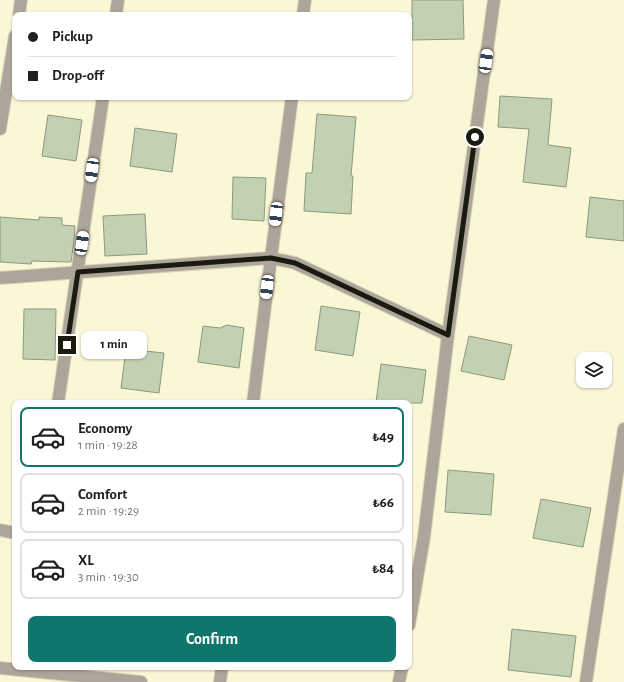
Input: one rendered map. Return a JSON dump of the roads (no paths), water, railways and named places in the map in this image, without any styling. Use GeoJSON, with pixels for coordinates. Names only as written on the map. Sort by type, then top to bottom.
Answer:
{"type":"FeatureCollection","features":[{"type":"Feature","properties":{"kind":"street"},"geometry":{"type":"LineString","coordinates":[[19,12],[21,0]]}},
{"type":"Feature","properties":{"kind":"street"},"geometry":{"type":"LineString","coordinates":[[116,12],[118,0]]}},
{"type":"Feature","properties":{"kind":"street"},"geometry":{"type":"LineString","coordinates":[[303,12],[305,0]]}},
{"type":"Feature","properties":{"kind":"street"},"geometry":{"type":"LineString","coordinates":[[412,607],[424,537],[448,335],[494,0]]}},
{"type":"Feature","properties":{"kind":"street"},"geometry":{"type":"LineString","coordinates":[[0,129],[5,65],[12,45]]}},
{"type":"Feature","properties":{"kind":"street"},"geometry":{"type":"LineString","coordinates":[[58,400],[103,100]]}},
{"type":"Feature","properties":{"kind":"street"},"geometry":{"type":"LineString","coordinates":[[253,400],[292,100]]}},
{"type":"Feature","properties":{"kind":"street"},"geometry":{"type":"LineString","coordinates":[[0,278],[271,258],[295,263],[448,335]]}},
{"type":"Feature","properties":{"kind":"street"},"geometry":{"type":"LineString","coordinates":[[586,682],[624,429]]}},
{"type":"Feature","properties":{"kind":"street"},"geometry":{"type":"LineString","coordinates":[[0,530],[12,532]]}},
{"type":"Feature","properties":{"kind":"street"},"geometry":{"type":"LineString","coordinates":[[0,668],[12,669]]}},
{"type":"Feature","properties":{"kind":"street"},"geometry":{"type":"LineString","coordinates":[[20,670],[141,682]]}},
{"type":"Feature","properties":{"kind":"street"},"geometry":{"type":"LineString","coordinates":[[220,682],[222,670]]}},
{"type":"Feature","properties":{"kind":"street"},"geometry":{"type":"LineString","coordinates":[[400,682],[402,670]]}}]}
